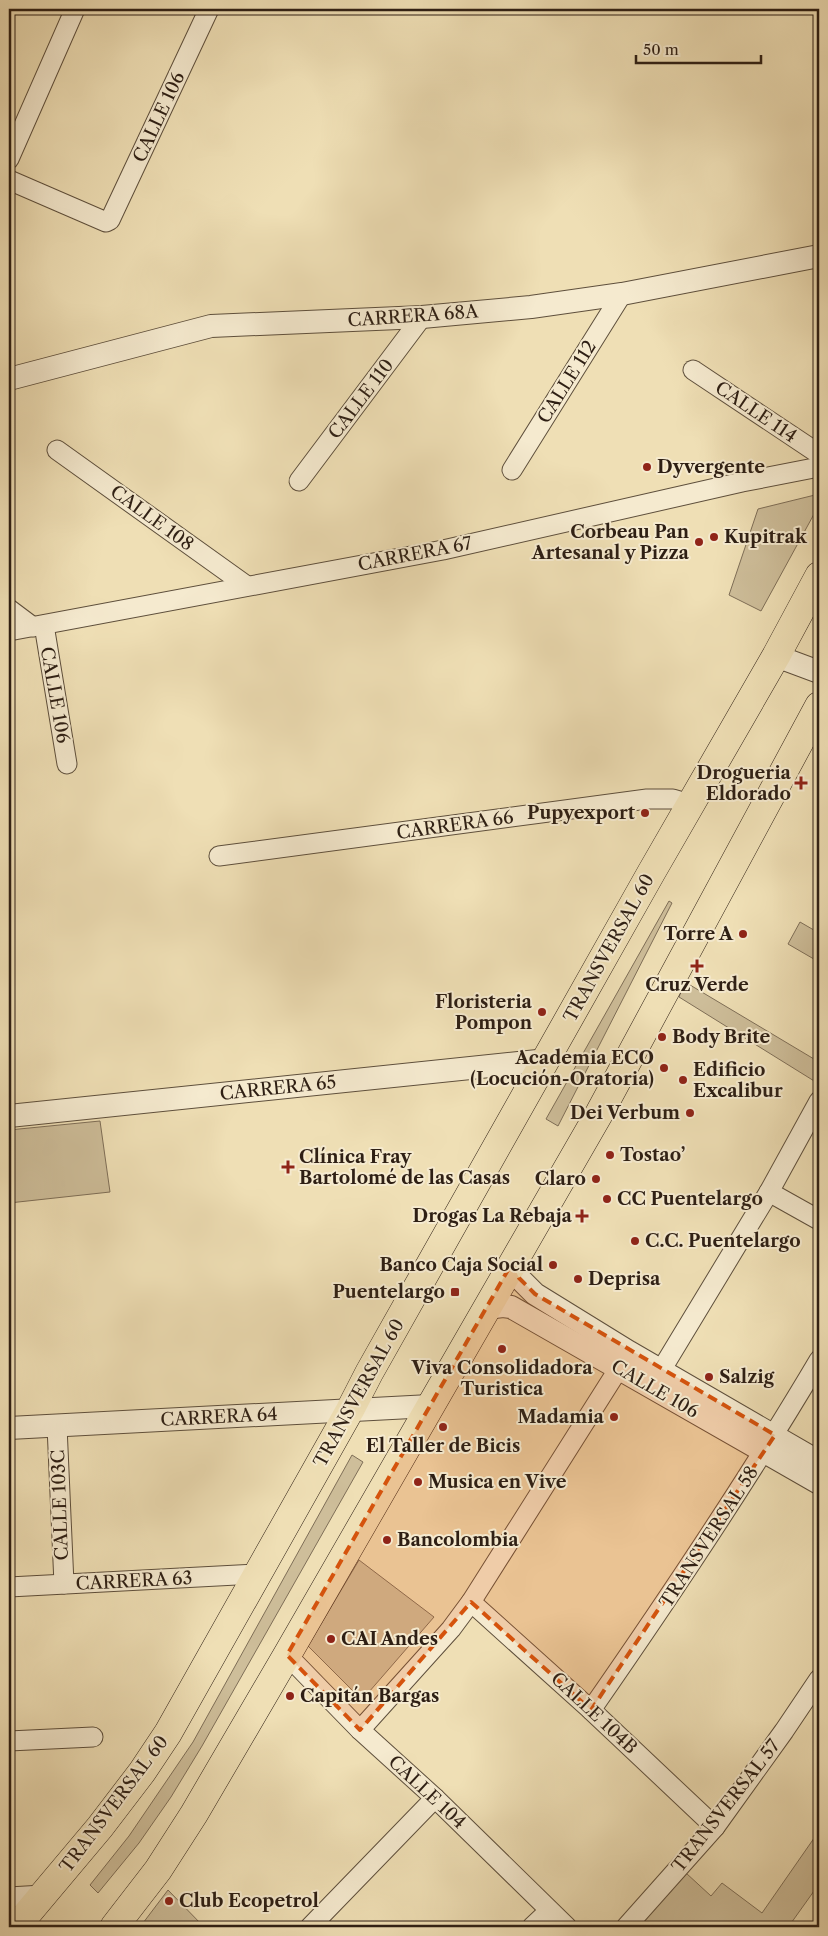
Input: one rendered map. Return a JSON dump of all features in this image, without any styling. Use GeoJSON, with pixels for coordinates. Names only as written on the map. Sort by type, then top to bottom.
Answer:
{"type":"FeatureCollection","features":[{"type":"Feature","properties":{"kind":"main road","name":"TRANSVERSAL 60"},"geometry":{"type":"LineString","coordinates":[[16,1927],[100,1827],[142,1772],[179,1715],[369,1373],[690,804],[776,656],[819,576]]}},
{"type":"Feature","properties":{"kind":"main road"},"geometry":{"type":"LineString","coordinates":[[114,1927],[158,1870],[194,1814],[287,1655],[600,1112],[819,706]]}},
{"type":"Feature","properties":{"kind":"street"},"geometry":{"type":"LineString","coordinates":[[9,159],[75,9]]}},
{"type":"Feature","properties":{"kind":"street","name":"CALLE 106"},"geometry":{"type":"LineString","coordinates":[[9,180],[106,222],[112,217],[209,9]]}},
{"type":"Feature","properties":{"kind":"street","name":"CARRERA 68A"},"geometry":{"type":"LineString","coordinates":[[9,379],[211,326],[422,317],[531,308],[622,294],[819,256]]}},
{"type":"Feature","properties":{"kind":"street","name":"CALLE 112"},"geometry":{"type":"LineString","coordinates":[[512,470],[622,294]]}},
{"type":"Feature","properties":{"kind":"street","name":"CALLE 110"},"geometry":{"type":"LineString","coordinates":[[299,481],[422,317]]}},
{"type":"Feature","properties":{"kind":"street","name":"CALLE 114"},"geometry":{"type":"LineString","coordinates":[[693,370],[819,454]]}},
{"type":"Feature","properties":{"kind":"street","name":"CALLE 108"},"geometry":{"type":"LineString","coordinates":[[58,450],[247,586]]}},
{"type":"Feature","properties":{"kind":"street","name":"CARRERA 67"},"geometry":{"type":"LineString","coordinates":[[9,632],[443,550],[742,482],[819,467]]}},
{"type":"Feature","properties":{"kind":"street"},"geometry":{"type":"LineString","coordinates":[[9,609],[38,626]]}},
{"type":"Feature","properties":{"kind":"street","name":"CALLE 106"},"geometry":{"type":"LineString","coordinates":[[38,626],[67,764]]}},
{"type":"Feature","properties":{"kind":"street"},"geometry":{"type":"LineString","coordinates":[[776,656],[819,672]]}},
{"type":"Feature","properties":{"kind":"street","name":"CARRERA 66"},"geometry":{"type":"LineString","coordinates":[[219,856],[659,798],[673,799],[690,804]]}},
{"type":"Feature","properties":{"kind":"street","name":"CARRERA 65"},"geometry":{"type":"LineString","coordinates":[[9,1116],[547,1060]]}},
{"type":"Feature","properties":{"kind":"street"},"geometry":{"type":"LineString","coordinates":[[656,1378],[769,1192],[819,1101]]}},
{"type":"Feature","properties":{"kind":"street"},"geometry":{"type":"LineString","coordinates":[[769,1192],[819,1220]]}},
{"type":"Feature","properties":{"kind":"street","name":"CALLE 106"},"geometry":{"type":"LineString","coordinates":[[512,1263],[519,1278],[535,1294],[624,1360]]}},
{"type":"Feature","properties":{"kind":"street","name":"CALLE 106"},"geometry":{"type":"LineString","coordinates":[[486,1308],[504,1306],[511,1308],[624,1360],[770,1443],[819,1462]]}},
{"type":"Feature","properties":{"kind":"street"},"geometry":{"type":"LineString","coordinates":[[360,1730],[451,1629],[471,1602],[624,1360]]}},
{"type":"Feature","properties":{"kind":"street","name":"TRANSVERSAL 58"},"geometry":{"type":"LineString","coordinates":[[592,1710],[665,1604],[770,1443],[819,1360]]}},
{"type":"Feature","properties":{"kind":"street","name":"CARRERA 64"},"geometry":{"type":"LineString","coordinates":[[9,1428],[430,1406]]}},
{"type":"Feature","properties":{"kind":"street","name":"CALLE 103C"},"geometry":{"type":"LineString","coordinates":[[57,1426],[64,1584]]}},
{"type":"Feature","properties":{"kind":"street","name":"CALLE 106"},"geometry":{"type":"LineString","coordinates":[[770,1443],[819,1483]]}},
{"type":"Feature","properties":{"kind":"street","name":"CARRERA 63"},"geometry":{"type":"LineString","coordinates":[[9,1587],[258,1574]]}},
{"type":"Feature","properties":{"kind":"street","name":"CALLE 104B"},"geometry":{"type":"LineString","coordinates":[[471,1602],[592,1710],[715,1827]]}},
{"type":"Feature","properties":{"kind":"street","name":"CALLE 104"},"geometry":{"type":"LineString","coordinates":[[287,1655],[360,1730],[435,1798],[567,1927]]}},
{"type":"Feature","properties":{"kind":"street","name":"TRANSVERSAL 57"},"geometry":{"type":"LineString","coordinates":[[626,1927],[715,1827],[784,1732],[819,1679]]}},
{"type":"Feature","properties":{"kind":"street"},"geometry":{"type":"LineString","coordinates":[[9,1741],[93,1737]]}},
{"type":"Feature","properties":{"kind":"street"},"geometry":{"type":"LineString","coordinates":[[310,1927],[435,1798]]}},
{"type":"Feature","properties":{"kind":"street"},"geometry":{"type":"LineString","coordinates":[[9,1897],[43,1895]]}},
{"type":"Feature","properties":{"kind":"street"},"geometry":{"type":"LineString","coordinates":[[532,1927],[549,1910]]}},
{"type":"Feature","properties":{"kind":"highlighted area"},"geometry":{"type":"Polygon","coordinates":[[[512,1263],[519,1278],[535,1294],[775,1435],[591,1710],[471,1602],[360,1730],[287,1655],[512,1263]]]}},
{"type":"Feature","properties":{"kind":"shaded area"},"geometry":{"type":"Polygon","coordinates":[[[819,494],[819,505],[761,611],[729,595],[758,509],[819,494]]]}},
{"type":"Feature","properties":{"kind":"shaded area"},"geometry":{"type":"Polygon","coordinates":[[[669,901],[672,903],[558,1126],[546,1119],[669,901]]]}},
{"type":"Feature","properties":{"kind":"shaded area"},"geometry":{"type":"Polygon","coordinates":[[[800,922],[819,933],[819,962],[788,944],[800,922]]]}},
{"type":"Feature","properties":{"kind":"shaded area"},"geometry":{"type":"Polygon","coordinates":[[[685,982],[819,1062],[819,1084],[679,997],[685,982]]]}},
{"type":"Feature","properties":{"kind":"shaded area"},"geometry":{"type":"Polygon","coordinates":[[[100,1121],[110,1192],[9,1203],[9,1130],[100,1121]]]}},
{"type":"Feature","properties":{"kind":"shaded area"},"geometry":{"type":"Polygon","coordinates":[[[352,1455],[363,1462],[202,1746],[171,1797],[139,1843],[98,1893],[90,1885],[129,1836],[193,1742],[352,1455]]]}},
{"type":"Feature","properties":{"kind":"shaded area"},"geometry":{"type":"Polygon","coordinates":[[[359,1560],[434,1617],[362,1700],[308,1646],[359,1560]]]}},
{"type":"Feature","properties":{"kind":"shaded area"},"geometry":{"type":"Polygon","coordinates":[[[819,1831],[819,1884],[790,1927],[635,1927],[686,1873],[711,1896],[722,1883],[762,1913],[819,1831]]]}},
{"type":"Feature","properties":{"kind":"shaded area","name":"Club Ecopetrol"},"geometry":{"type":"Polygon","coordinates":[[[168,1890],[204,1927],[140,1927],[168,1890]]]}},
{"type":"Feature","properties":{"kind":"place","name":"Dyvergente"},"geometry":{"type":"Point","coordinates":[647,467]}},
{"type":"Feature","properties":{"kind":"place","name":"Kupitrak"},"geometry":{"type":"Point","coordinates":[714,537]}},
{"type":"Feature","properties":{"kind":"place","name":"Corbeau Pan Artesanal y Pizza"},"geometry":{"type":"Point","coordinates":[699,542]}},
{"type":"Feature","properties":{"kind":"place","name":"Drogueria Eldorado"},"geometry":{"type":"Point","coordinates":[801,783]}},
{"type":"Feature","properties":{"kind":"place","name":"Pupyexport"},"geometry":{"type":"Point","coordinates":[645,813]}},
{"type":"Feature","properties":{"kind":"place","name":"Torre A"},"geometry":{"type":"Point","coordinates":[743,934]}},
{"type":"Feature","properties":{"kind":"place","name":"Cruz Verde"},"geometry":{"type":"Point","coordinates":[697,966]}},
{"type":"Feature","properties":{"kind":"place","name":"Floristeria Pompon"},"geometry":{"type":"Point","coordinates":[542,1012]}},
{"type":"Feature","properties":{"kind":"place","name":"Body Brite"},"geometry":{"type":"Point","coordinates":[662,1037]}},
{"type":"Feature","properties":{"kind":"place","name":"Academia ECO (Locución-Oratoria)"},"geometry":{"type":"Point","coordinates":[664,1068]}},
{"type":"Feature","properties":{"kind":"place","name":"Edificio Excalibur"},"geometry":{"type":"Point","coordinates":[683,1080]}},
{"type":"Feature","properties":{"kind":"place","name":"Dei Verbum"},"geometry":{"type":"Point","coordinates":[690,1113]}},
{"type":"Feature","properties":{"kind":"place","name":"Tostao’"},"geometry":{"type":"Point","coordinates":[610,1155]}},
{"type":"Feature","properties":{"kind":"place","name":"Clínica Fray Bartolomé de las Casas"},"geometry":{"type":"Point","coordinates":[288,1167]}},
{"type":"Feature","properties":{"kind":"place","name":"Claro"},"geometry":{"type":"Point","coordinates":[596,1179]}},
{"type":"Feature","properties":{"kind":"place","name":"CC Puentelargo"},"geometry":{"type":"Point","coordinates":[607,1199]}},
{"type":"Feature","properties":{"kind":"place","name":"Drogas La Rebaja"},"geometry":{"type":"Point","coordinates":[582,1216]}},
{"type":"Feature","properties":{"kind":"place","name":"C.C. Puentelargo"},"geometry":{"type":"Point","coordinates":[635,1241]}},
{"type":"Feature","properties":{"kind":"place","name":"Banco Caja Social"},"geometry":{"type":"Point","coordinates":[553,1265]}},
{"type":"Feature","properties":{"kind":"place","name":"Deprisa"},"geometry":{"type":"Point","coordinates":[578,1279]}},
{"type":"Feature","properties":{"kind":"place","name":"Puentelargo"},"geometry":{"type":"Point","coordinates":[455,1292]}},
{"type":"Feature","properties":{"kind":"place","name":"Viva Consolidadora Turistica"},"geometry":{"type":"Point","coordinates":[502,1349]}},
{"type":"Feature","properties":{"kind":"place","name":"Salzig"},"geometry":{"type":"Point","coordinates":[709,1377]}},
{"type":"Feature","properties":{"kind":"place","name":"Madamia"},"geometry":{"type":"Point","coordinates":[614,1417]}},
{"type":"Feature","properties":{"kind":"place","name":"El Taller de Bicis"},"geometry":{"type":"Point","coordinates":[443,1427]}},
{"type":"Feature","properties":{"kind":"place","name":"Musica en Vive"},"geometry":{"type":"Point","coordinates":[418,1482]}},
{"type":"Feature","properties":{"kind":"place","name":"Bancolombia"},"geometry":{"type":"Point","coordinates":[387,1540]}},
{"type":"Feature","properties":{"kind":"place","name":"CAI Andes"},"geometry":{"type":"Point","coordinates":[331,1639]}},
{"type":"Feature","properties":{"kind":"place","name":"Capitán Bargas"},"geometry":{"type":"Point","coordinates":[290,1696]}},
{"type":"Feature","properties":{"kind":"place","name":"Club Ecopetrol"},"geometry":{"type":"Point","coordinates":[169,1901]}}]}
